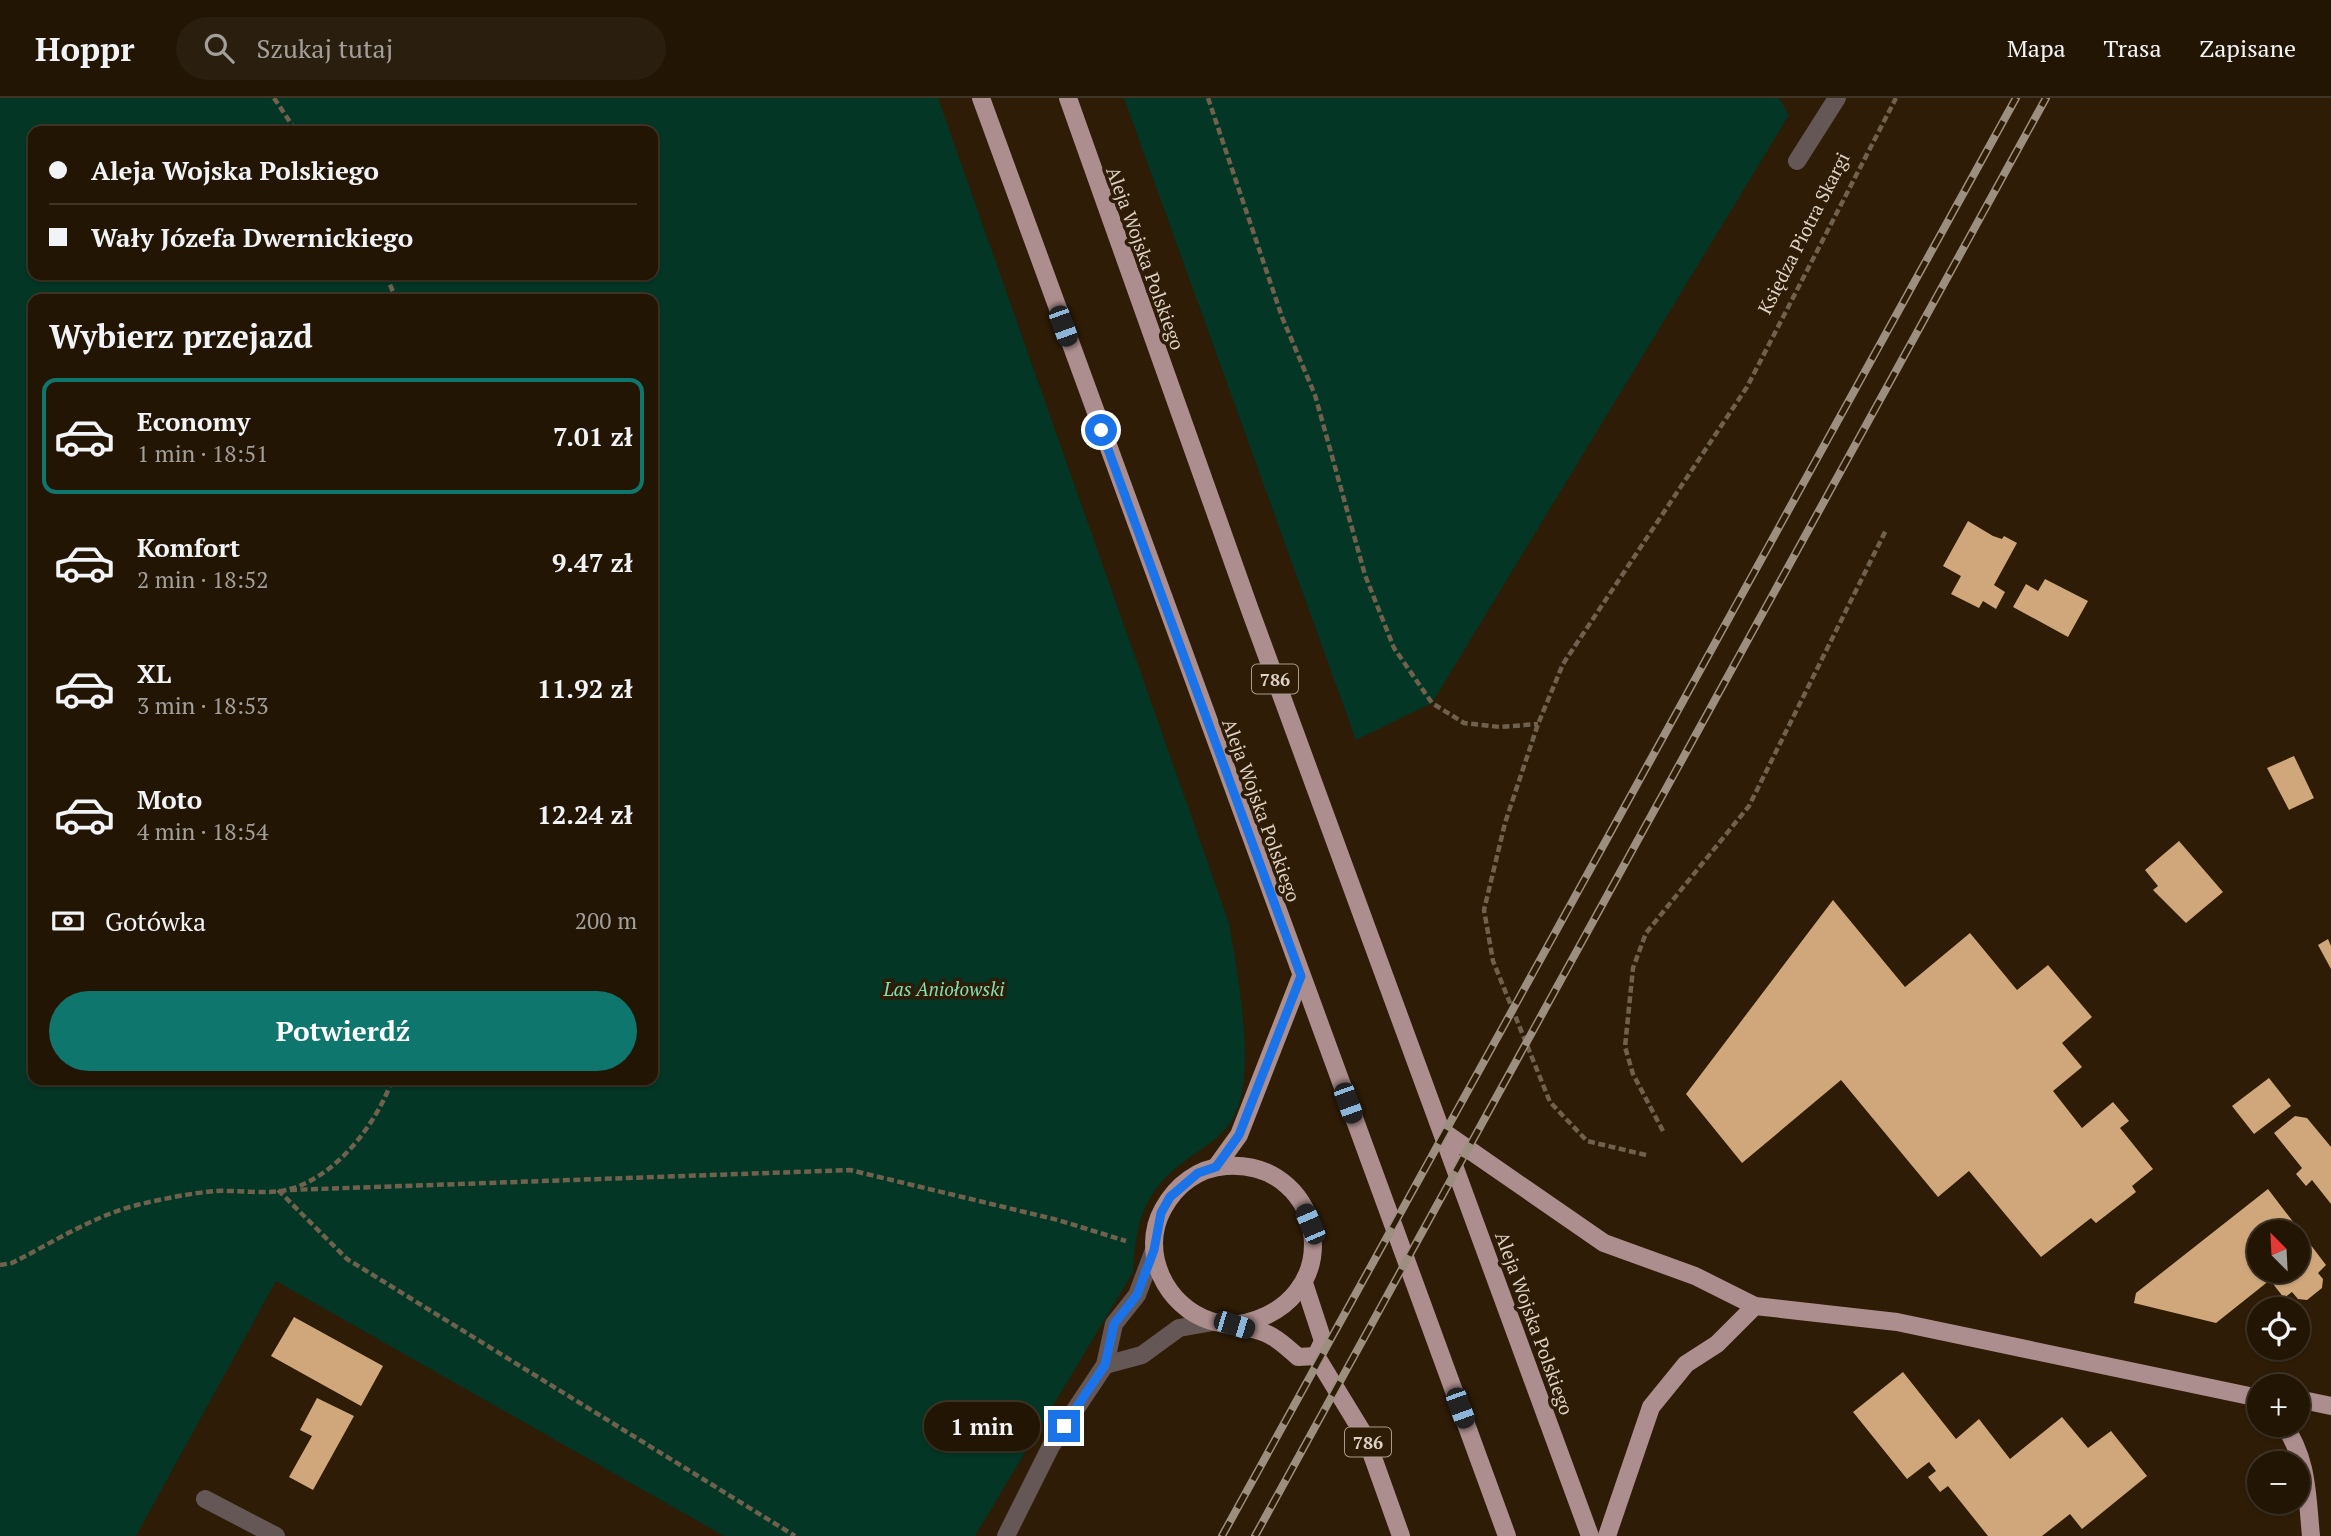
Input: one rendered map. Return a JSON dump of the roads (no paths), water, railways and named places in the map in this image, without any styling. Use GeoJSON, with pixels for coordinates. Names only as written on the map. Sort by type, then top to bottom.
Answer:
{"type":"FeatureCollection","features":[{"type":"Feature","properties":{"kind":"main road","name":"Aleja Wojska Polskiego"},"geometry":{"type":"LineString","coordinates":[[981,98],[1507,1536]]}},
{"type":"Feature","properties":{"kind":"main road","name":"Aleja Wojska Polskiego"},"geometry":{"type":"LineString","coordinates":[[1068,98],[1245,597],[1590,1536]]}},
{"type":"Feature","properties":{"kind":"main road"},"geometry":{"type":"LineString","coordinates":[[1216,1167],[1239,1135],[1301,976]]}},
{"type":"Feature","properties":{"kind":"main road"},"geometry":{"type":"LineString","coordinates":[[1442,1131],[1604,1243],[1695,1276],[1755,1306],[1897,1322],[2247,1398]]}},
{"type":"Feature","properties":{"kind":"main road"},"geometry":{"type":"LineString","coordinates":[[1234,1325],[1255,1321],[1274,1313],[1291,1300],[1304,1283],[1313,1244],[1310,1224],[1291,1189],[1275,1176],[1256,1168],[1216,1167],[1198,1173],[1170,1197],[1158,1223],[1154,1250],[1158,1269],[1179,1303],[1213,1322],[1272,1336],[1298,1357],[1316,1356],[1323,1341],[1304,1283]]}},
{"type":"Feature","properties":{"kind":"main road"},"geometry":{"type":"LineString","coordinates":[[1607,1536],[1651,1407],[1686,1364],[1717,1343],[1755,1306]]}},
{"type":"Feature","properties":{"kind":"main road","name":"786"},"geometry":{"type":"LineString","coordinates":[[1316,1356],[1366,1438],[1401,1536]]}},
{"type":"Feature","properties":{"kind":"main road"},"geometry":{"type":"LineString","coordinates":[[2310,1402],[2331,1406]]}},
{"type":"Feature","properties":{"kind":"main road"},"geometry":{"type":"LineString","coordinates":[[2292,1437],[2303,1462],[2311,1536]]}},
{"type":"Feature","properties":{"kind":"street","name":"Księdza Piotra Skargi"},"geometry":{"type":"LineString","coordinates":[[1797,161],[1837,98]]}},
{"type":"Feature","properties":{"kind":"street"},"geometry":{"type":"LineString","coordinates":[[1006,1536],[1051,1446],[1105,1365],[1114,1324],[1137,1295],[1154,1250]]}},
{"type":"Feature","properties":{"kind":"street"},"geometry":{"type":"LineString","coordinates":[[1105,1365],[1142,1355],[1179,1328],[1213,1322]]}},
{"type":"Feature","properties":{"kind":"street"},"geometry":{"type":"LineString","coordinates":[[205,1499],[276,1536]]}},
{"type":"Feature","properties":{"kind":"railway"},"geometry":{"type":"LineString","coordinates":[[1222,1536],[2016,98]]}},
{"type":"Feature","properties":{"kind":"railway"},"geometry":{"type":"LineString","coordinates":[[1255,1536],[2046,98]]}},
{"type":"Feature","properties":{"kind":"park label","name":"Las Aniołowski"},"geometry":{"type":"Point","coordinates":[944,988]}}]}
